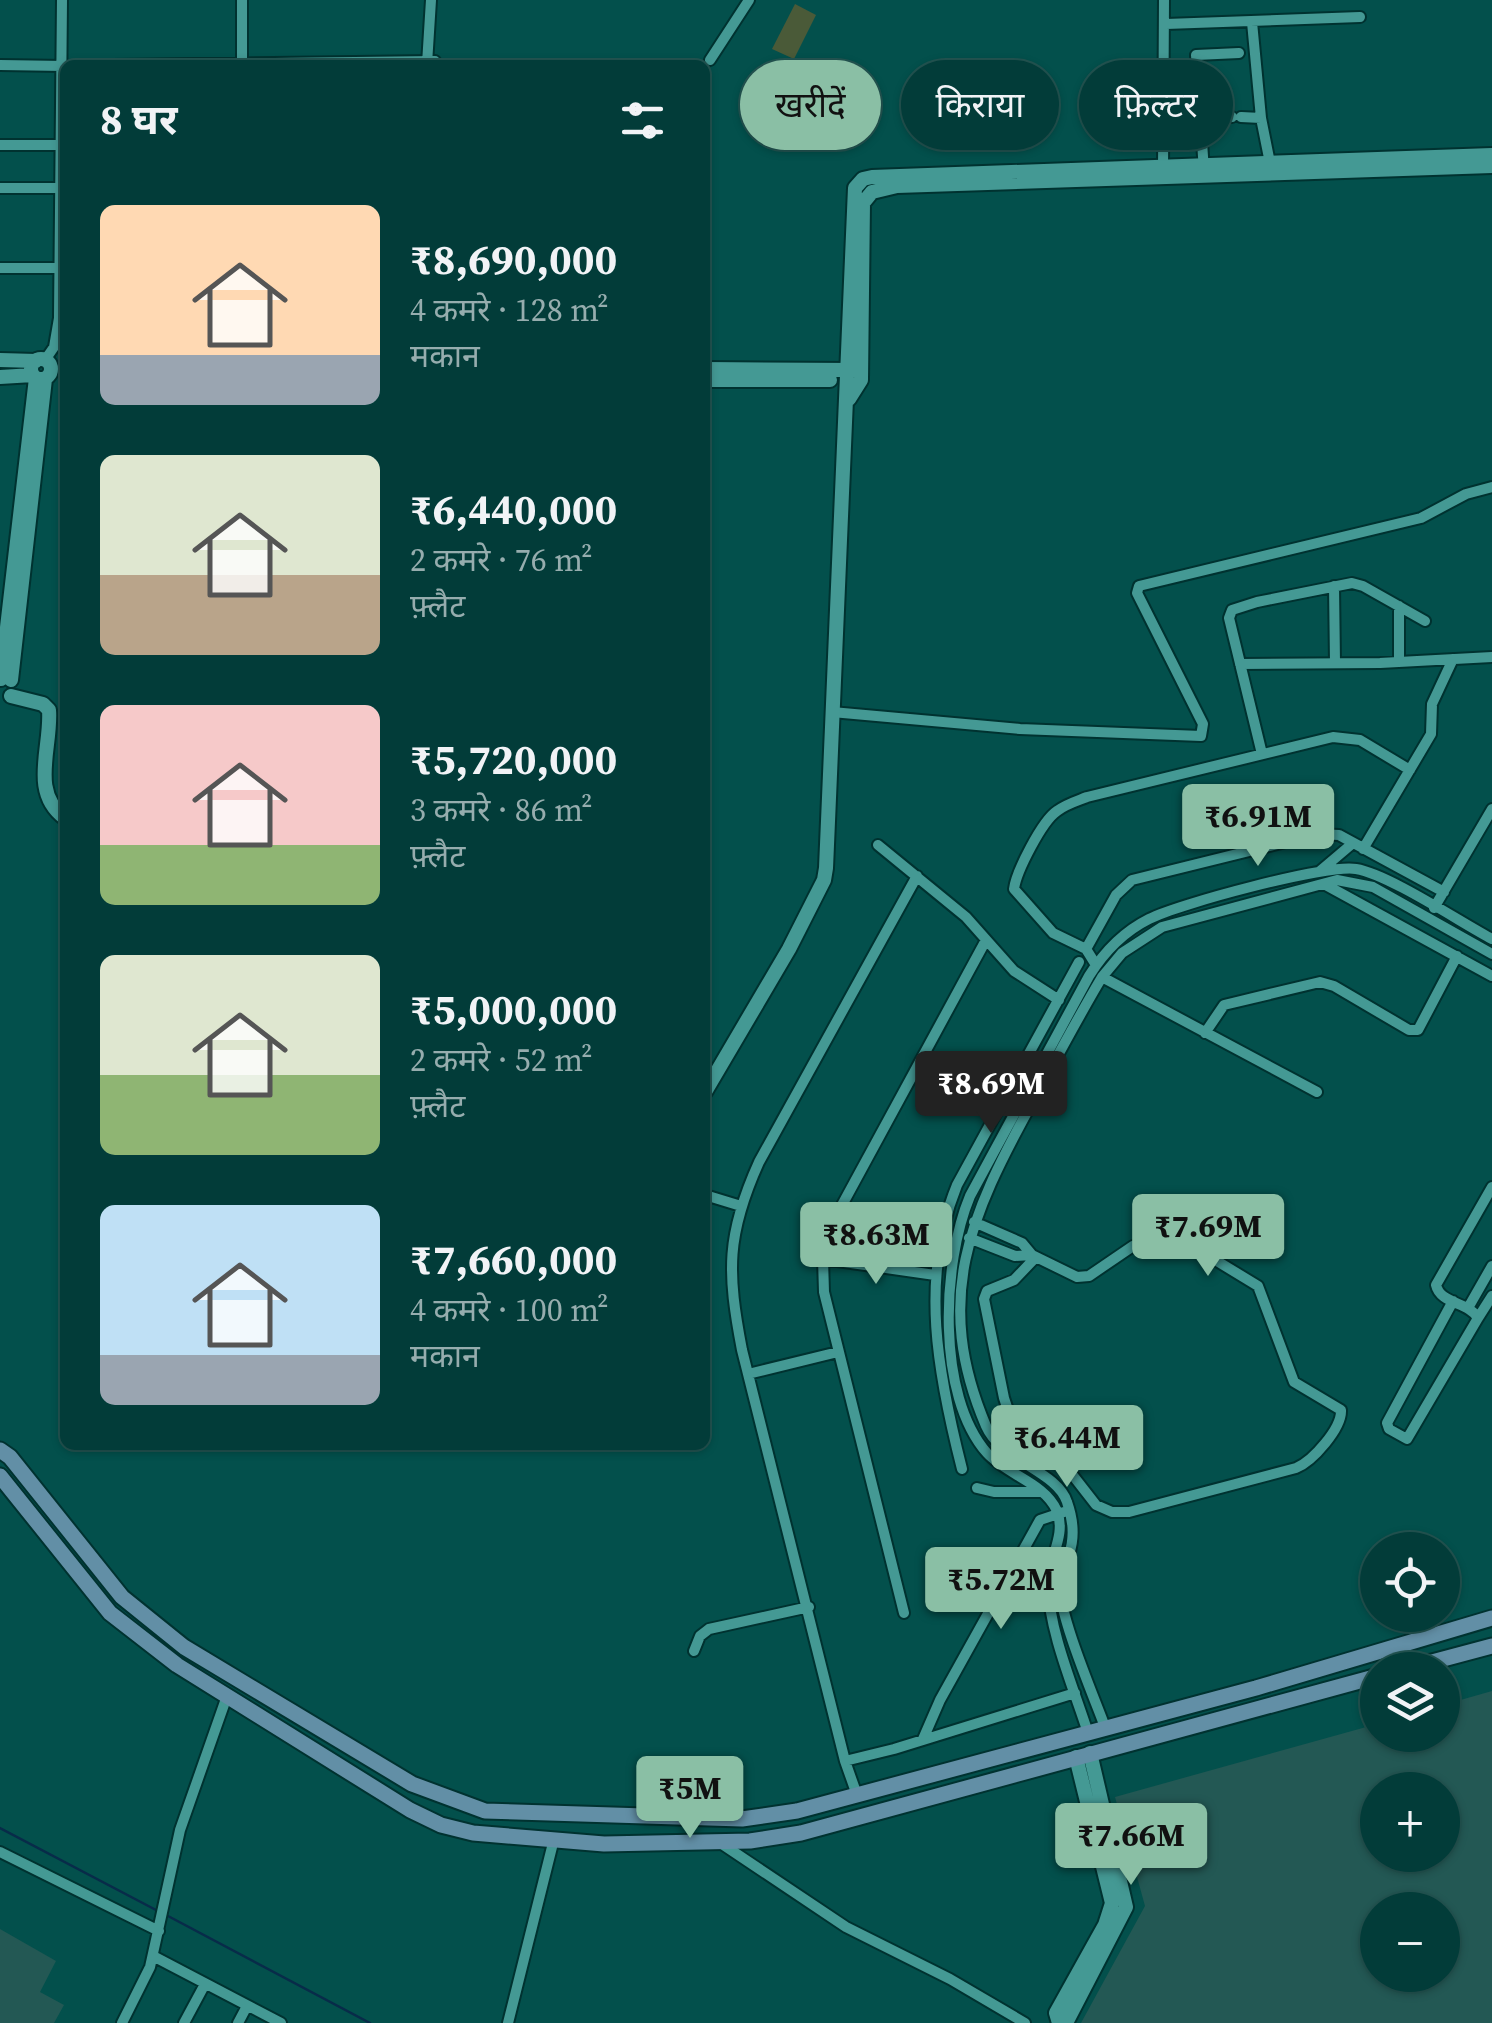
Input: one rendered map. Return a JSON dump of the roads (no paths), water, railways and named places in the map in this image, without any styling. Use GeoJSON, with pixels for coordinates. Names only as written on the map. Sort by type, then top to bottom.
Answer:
{"type":"FeatureCollection","features":[{"type":"Feature","properties":{"kind":"main road"},"geometry":{"type":"LineString","coordinates":[[0,1450],[10,1457],[122,1597],[184,1646],[412,1784],[485,1812],[742,1819],[797,1811],[1256,1688],[1492,1618]]}},
{"type":"Feature","properties":{"kind":"main road"},"geometry":{"type":"LineString","coordinates":[[0,1476],[110,1613],[177,1665],[410,1810],[441,1825],[473,1833],[604,1844],[750,1841],[801,1832],[1360,1681]]}},
{"type":"Feature","properties":{"kind":"main road"},"geometry":{"type":"LineString","coordinates":[[71,1565],[86,1552]]}},
{"type":"Feature","properties":{"kind":"main road"},"geometry":{"type":"LineString","coordinates":[[1460,1655],[1492,1646]]}},
{"type":"Feature","properties":{"kind":"main road"},"geometry":{"type":"LineString","coordinates":[[797,1811],[801,1832]]}},
{"type":"Feature","properties":{"kind":"street"},"geometry":{"type":"LineString","coordinates":[[62,0],[62,60]]}},
{"type":"Feature","properties":{"kind":"street"},"geometry":{"type":"LineString","coordinates":[[242,0],[242,60]]}},
{"type":"Feature","properties":{"kind":"street"},"geometry":{"type":"LineString","coordinates":[[431,0],[431,60]]}},
{"type":"Feature","properties":{"kind":"street"},"geometry":{"type":"LineString","coordinates":[[710,60],[749,0]]}},
{"type":"Feature","properties":{"kind":"street"},"geometry":{"type":"LineString","coordinates":[[1163,172],[1164,0]]}},
{"type":"Feature","properties":{"kind":"street"},"geometry":{"type":"LineString","coordinates":[[1166,24],[1360,18]]}},
{"type":"Feature","properties":{"kind":"street"},"geometry":{"type":"LineString","coordinates":[[1252,22],[1260,118],[1270,163]]}},
{"type":"Feature","properties":{"kind":"street"},"geometry":{"type":"LineString","coordinates":[[1196,60],[1196,55],[1239,53]]}},
{"type":"Feature","properties":{"kind":"street"},"geometry":{"type":"LineString","coordinates":[[0,65],[60,66]]}},
{"type":"Feature","properties":{"kind":"street"},"geometry":{"type":"LineString","coordinates":[[1233,117],[1260,118]]}},
{"type":"Feature","properties":{"kind":"street"},"geometry":{"type":"LineString","coordinates":[[0,268],[60,268],[60,119]]}},
{"type":"Feature","properties":{"kind":"street"},"geometry":{"type":"LineString","coordinates":[[0,145],[59,145]]}},
{"type":"Feature","properties":{"kind":"street"},"geometry":{"type":"LineString","coordinates":[[1203,150],[1204,171]]}},
{"type":"Feature","properties":{"kind":"street"},"geometry":{"type":"LineString","coordinates":[[1204,171],[1270,163],[1492,155]]}},
{"type":"Feature","properties":{"kind":"street"},"geometry":{"type":"LineString","coordinates":[[710,1083],[789,949],[824,880],[841,470],[854,375],[856,188],[863,179],[1492,166]]}},
{"type":"Feature","properties":{"kind":"street"},"geometry":{"type":"LineString","coordinates":[[0,188],[60,188]]}},
{"type":"Feature","properties":{"kind":"street"},"geometry":{"type":"LineString","coordinates":[[60,324],[45,370],[5,686],[48,710],[45,787],[52,807],[60,814]]}},
{"type":"Feature","properties":{"kind":"street"},"geometry":{"type":"LineString","coordinates":[[0,360],[45,370]]}},
{"type":"Feature","properties":{"kind":"street"},"geometry":{"type":"LineString","coordinates":[[710,369],[854,375]]}},
{"type":"Feature","properties":{"kind":"street"},"geometry":{"type":"LineString","coordinates":[[0,378],[45,370]]}},
{"type":"Feature","properties":{"kind":"street"},"geometry":{"type":"LineString","coordinates":[[710,380],[854,375]]}},
{"type":"Feature","properties":{"kind":"street"},"geometry":{"type":"LineString","coordinates":[[832,712],[1079,732],[1201,736],[1204,724],[1138,592],[1139,586],[1421,518],[1466,494],[1492,487]]}},
{"type":"Feature","properties":{"kind":"street"},"geometry":{"type":"LineString","coordinates":[[1262,754],[1229,618],[1232,610],[1352,583],[1424,620]]}},
{"type":"Feature","properties":{"kind":"street"},"geometry":{"type":"LineString","coordinates":[[1334,586],[1335,663]]}},
{"type":"Feature","properties":{"kind":"street"},"geometry":{"type":"LineString","coordinates":[[1398,606],[1399,662]]}},
{"type":"Feature","properties":{"kind":"street"},"geometry":{"type":"LineString","coordinates":[[1240,664],[1492,657]]}},
{"type":"Feature","properties":{"kind":"street"},"geometry":{"type":"LineString","coordinates":[[1321,878],[1358,846],[1410,770],[1431,734],[1432,704],[1453,659]]}},
{"type":"Feature","properties":{"kind":"street"},"geometry":{"type":"LineString","coordinates":[[1096,965],[1086,949],[1053,934],[1014,890],[1016,878],[1055,811],[1087,797],[1318,740],[1360,740],[1410,770]]}},
{"type":"Feature","properties":{"kind":"street"},"geometry":{"type":"LineString","coordinates":[[1434,908],[1492,809]]}},
{"type":"Feature","properties":{"kind":"street"},"geometry":{"type":"LineString","coordinates":[[1086,949],[1116,894],[1132,880],[1318,834],[1332,833],[1444,892]]}},
{"type":"Feature","properties":{"kind":"street"},"geometry":{"type":"LineString","coordinates":[[878,845],[966,917],[1014,971],[1077,1009]]}},
{"type":"Feature","properties":{"kind":"street"},"geometry":{"type":"LineString","coordinates":[[1088,1733],[1048,1590],[1067,1500],[1058,1488],[990,1436],[966,1358],[956,1278],[996,1168],[1096,965],[1122,937],[1146,920],[1170,910],[1360,870],[1492,939]]}},
{"type":"Feature","properties":{"kind":"street"},"geometry":{"type":"LineString","coordinates":[[858,1795],[845,1761],[748,1374],[730,1260],[741,1206],[759,1162],[918,876]]}},
{"type":"Feature","properties":{"kind":"street"},"geometry":{"type":"LineString","coordinates":[[1321,878],[1492,976]]}},
{"type":"Feature","properties":{"kind":"street"},"geometry":{"type":"LineString","coordinates":[[1105,1728],[1060,1587],[1073,1534],[1063,1512],[1041,1492],[998,1464],[979,1442],[954,1367],[959,1224],[970,1196],[1077,1009],[1122,952],[1162,927],[1321,878],[1352,880],[1374,887],[1492,954]]}},
{"type":"Feature","properties":{"kind":"street"},"geometry":{"type":"LineString","coordinates":[[904,1613],[824,1292],[823,1259],[835,1218],[986,940]]}},
{"type":"Feature","properties":{"kind":"street"},"geometry":{"type":"LineString","coordinates":[[1205,1032],[1218,1011],[1232,1002],[1320,982],[1334,986],[1409,1030],[1418,1030],[1458,956]]}},
{"type":"Feature","properties":{"kind":"street"},"geometry":{"type":"LineString","coordinates":[[962,1468],[939,1368],[935,1275],[945,1214],[957,1185],[1080,962]]}},
{"type":"Feature","properties":{"kind":"street"},"geometry":{"type":"LineString","coordinates":[[1102,977],[1317,1092]]}},
{"type":"Feature","properties":{"kind":"street"},"geometry":{"type":"LineString","coordinates":[[1478,1318],[1438,1292],[1436,1285],[1492,1188]]}},
{"type":"Feature","properties":{"kind":"street"},"geometry":{"type":"LineString","coordinates":[[710,1197],[741,1206]]}},
{"type":"Feature","properties":{"kind":"street"},"geometry":{"type":"LineString","coordinates":[[959,1224],[1015,1256],[1034,1256]]}},
{"type":"Feature","properties":{"kind":"street"},"geometry":{"type":"LineString","coordinates":[[971,1230],[1022,1243],[1034,1256],[1069,1275],[1084,1278],[1132,1246],[1169,1239],[1188,1244],[1258,1286],[1294,1382],[1343,1414],[1305,1464],[1129,1512],[1112,1512],[1096,1505],[1064,1464],[1028,1438],[1009,1413],[984,1306],[987,1292],[1014,1280],[1034,1256]]}},
{"type":"Feature","properties":{"kind":"street"},"geometry":{"type":"LineString","coordinates":[[823,1259],[956,1278]]}},
{"type":"Feature","properties":{"kind":"street"},"geometry":{"type":"LineString","coordinates":[[1468,1308],[1492,1266]]}},
{"type":"Feature","properties":{"kind":"street"},"geometry":{"type":"LineString","coordinates":[[1453,1301],[1387,1422],[1389,1429],[1410,1438],[1492,1296]]}},
{"type":"Feature","properties":{"kind":"street"},"geometry":{"type":"LineString","coordinates":[[748,1374],[838,1352]]}},
{"type":"Feature","properties":{"kind":"street"},"geometry":{"type":"LineString","coordinates":[[1064,1464],[1106,1452]]}},
{"type":"Feature","properties":{"kind":"street"},"geometry":{"type":"LineString","coordinates":[[977,1488],[1041,1492]]}},
{"type":"Feature","properties":{"kind":"street"},"geometry":{"type":"LineString","coordinates":[[923,1739],[940,1700],[1040,1520],[1063,1512]]}},
{"type":"Feature","properties":{"kind":"street"},"geometry":{"type":"LineString","coordinates":[[694,1650],[700,1636],[709,1629],[808,1607]]}},
{"type":"Feature","properties":{"kind":"street"},"geometry":{"type":"LineString","coordinates":[[1070,1677],[1085,1673]]}},
{"type":"Feature","properties":{"kind":"street"},"geometry":{"type":"LineString","coordinates":[[845,1761],[1075,1692]]}},
{"type":"Feature","properties":{"kind":"street"},"geometry":{"type":"LineString","coordinates":[[122,2023],[152,1956],[180,1830],[227,1696]]}},
{"type":"Feature","properties":{"kind":"street"},"geometry":{"type":"LineString","coordinates":[[1063,2023],[1086,1973],[1125,1914],[1083,1755]]}},
{"type":"Feature","properties":{"kind":"street"},"geometry":{"type":"LineString","coordinates":[[508,2023],[554,1839]]}},
{"type":"Feature","properties":{"kind":"street"},"geometry":{"type":"LineString","coordinates":[[718,1842],[846,1927],[1026,2023]]}},
{"type":"Feature","properties":{"kind":"street"},"geometry":{"type":"LineString","coordinates":[[0,1852],[160,1925]]}},
{"type":"Feature","properties":{"kind":"street"},"geometry":{"type":"LineString","coordinates":[[152,1956],[281,2023]]}},
{"type":"Feature","properties":{"kind":"street"},"geometry":{"type":"LineString","coordinates":[[184,2023],[205,1984]]}},
{"type":"Feature","properties":{"kind":"street"},"geometry":{"type":"LineString","coordinates":[[238,2023],[248,2006]]}},
{"type":"Feature","properties":{"kind":"waterway"},"geometry":{"type":"LineString","coordinates":[[0,1828],[156,1910]]}},
{"type":"Feature","properties":{"kind":"waterway"},"geometry":{"type":"LineString","coordinates":[[168,1916],[370,2023]]}}]}
